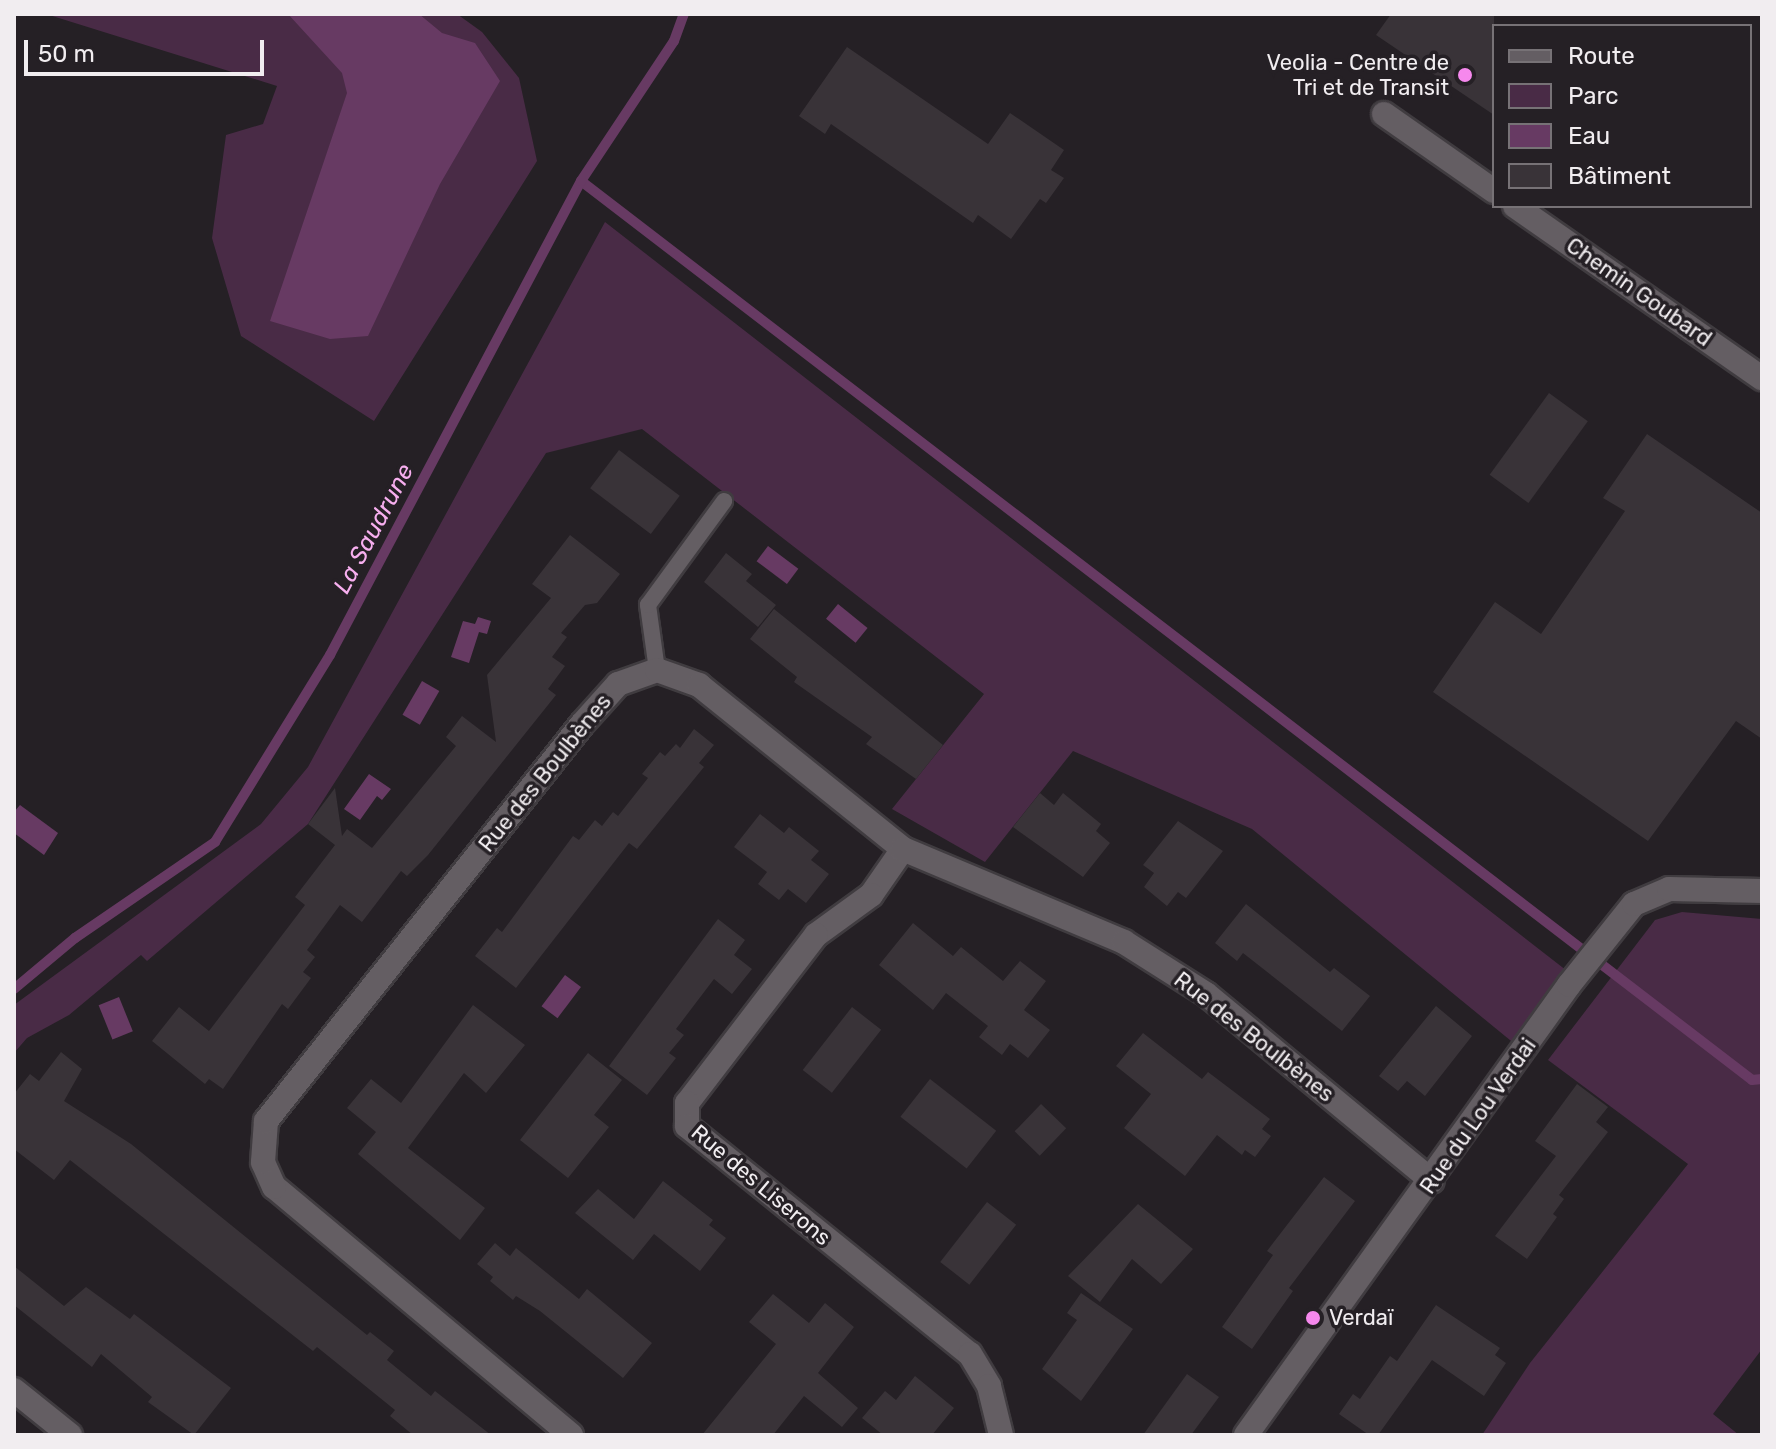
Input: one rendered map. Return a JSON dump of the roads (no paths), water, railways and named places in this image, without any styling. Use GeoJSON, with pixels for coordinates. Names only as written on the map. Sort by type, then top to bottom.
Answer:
{"type":"FeatureCollection","features":[{"type":"Feature","properties":{"kind":"street"},"geometry":{"type":"LineString","coordinates":[[1384,114],[1492,190]]}},
{"type":"Feature","properties":{"kind":"street","name":"Chemin Goubard"},"geometry":{"type":"LineString","coordinates":[[1518,208],[1762,378]]}},
{"type":"Feature","properties":{"kind":"street","name":"Rue des Boulbènes"},"geometry":{"type":"LineString","coordinates":[[571,1435],[274,1187],[263,1162],[266,1121],[582,724],[618,684],[657,670],[699,685],[903,849],[1124,942],[1206,994],[1432,1181]]}},
{"type":"Feature","properties":{"kind":"street","name":"Rue des Liserons"},"geometry":{"type":"LineString","coordinates":[[903,849],[871,895],[816,935],[687,1103],[687,1126],[970,1354],[989,1386],[1001,1435]]}},
{"type":"Feature","properties":{"kind":"street","name":"Rue du Lou Verdai"},"geometry":{"type":"LineString","coordinates":[[1246,1435],[1432,1181],[1569,985],[1634,904],[1669,889],[1762,891]]}},
{"type":"Feature","properties":{"kind":"street"},"geometry":{"type":"LineString","coordinates":[[14,1390],[70,1435]]}},
{"type":"Feature","properties":{"kind":"lane"},"geometry":{"type":"LineString","coordinates":[[657,670],[648,605],[724,501]]}},
{"type":"Feature","properties":{"kind":"water"},"geometry":{"type":"Polygon","coordinates":[[[288,14],[419,14],[442,33],[475,43],[500,81],[440,184],[368,336],[330,339],[270,321],[347,93],[342,73],[288,14]]]}},
{"type":"Feature","properties":{"kind":"water"},"geometry":{"type":"Polygon","coordinates":[[[768,546],[798,569],[787,584],[757,561],[768,546]]]}},
{"type":"Feature","properties":{"kind":"water"},"geometry":{"type":"Polygon","coordinates":[[[838,604],[868,628],[856,643],[826,619],[838,604]]]}},
{"type":"Feature","properties":{"kind":"water"},"geometry":{"type":"Polygon","coordinates":[[[478,617],[491,621],[487,634],[479,632],[469,663],[451,657],[463,621],[475,624],[478,617]]]}},
{"type":"Feature","properties":{"kind":"water"},"geometry":{"type":"Polygon","coordinates":[[[422,681],[439,691],[420,725],[402,715],[422,681]]]}},
{"type":"Feature","properties":{"kind":"water"},"geometry":{"type":"Polygon","coordinates":[[[369,774],[391,789],[382,800],[377,796],[360,820],[344,809],[369,774]]]}},
{"type":"Feature","properties":{"kind":"water"},"geometry":{"type":"Polygon","coordinates":[[[20,805],[58,833],[44,855],[14,833],[14,812],[20,805]]]}},
{"type":"Feature","properties":{"kind":"water"},"geometry":{"type":"Polygon","coordinates":[[[565,975],[581,987],[558,1018],[542,1006],[565,975]]]}},
{"type":"Feature","properties":{"kind":"water"},"geometry":{"type":"Polygon","coordinates":[[[119,997],[133,1031],[112,1040],[99,1005],[119,997]]]}},
{"type":"Feature","properties":{"kind":"waterway","name":"La Saudrune"},"geometry":{"type":"LineString","coordinates":[[14,989],[75,938],[215,842],[330,655],[581,181],[674,41],[684,14]]}},
{"type":"Feature","properties":{"kind":"waterway"},"geometry":{"type":"LineString","coordinates":[[581,181],[1752,1080],[1762,1079]]}},
{"type":"Feature","properties":{"kind":"place","name":"Veolia - Centre de Tri et de Transit"},"geometry":{"type":"Point","coordinates":[1465,75]}},
{"type":"Feature","properties":{"kind":"place","name":"Verdaï"},"geometry":{"type":"Point","coordinates":[1313,1318]}}]}
